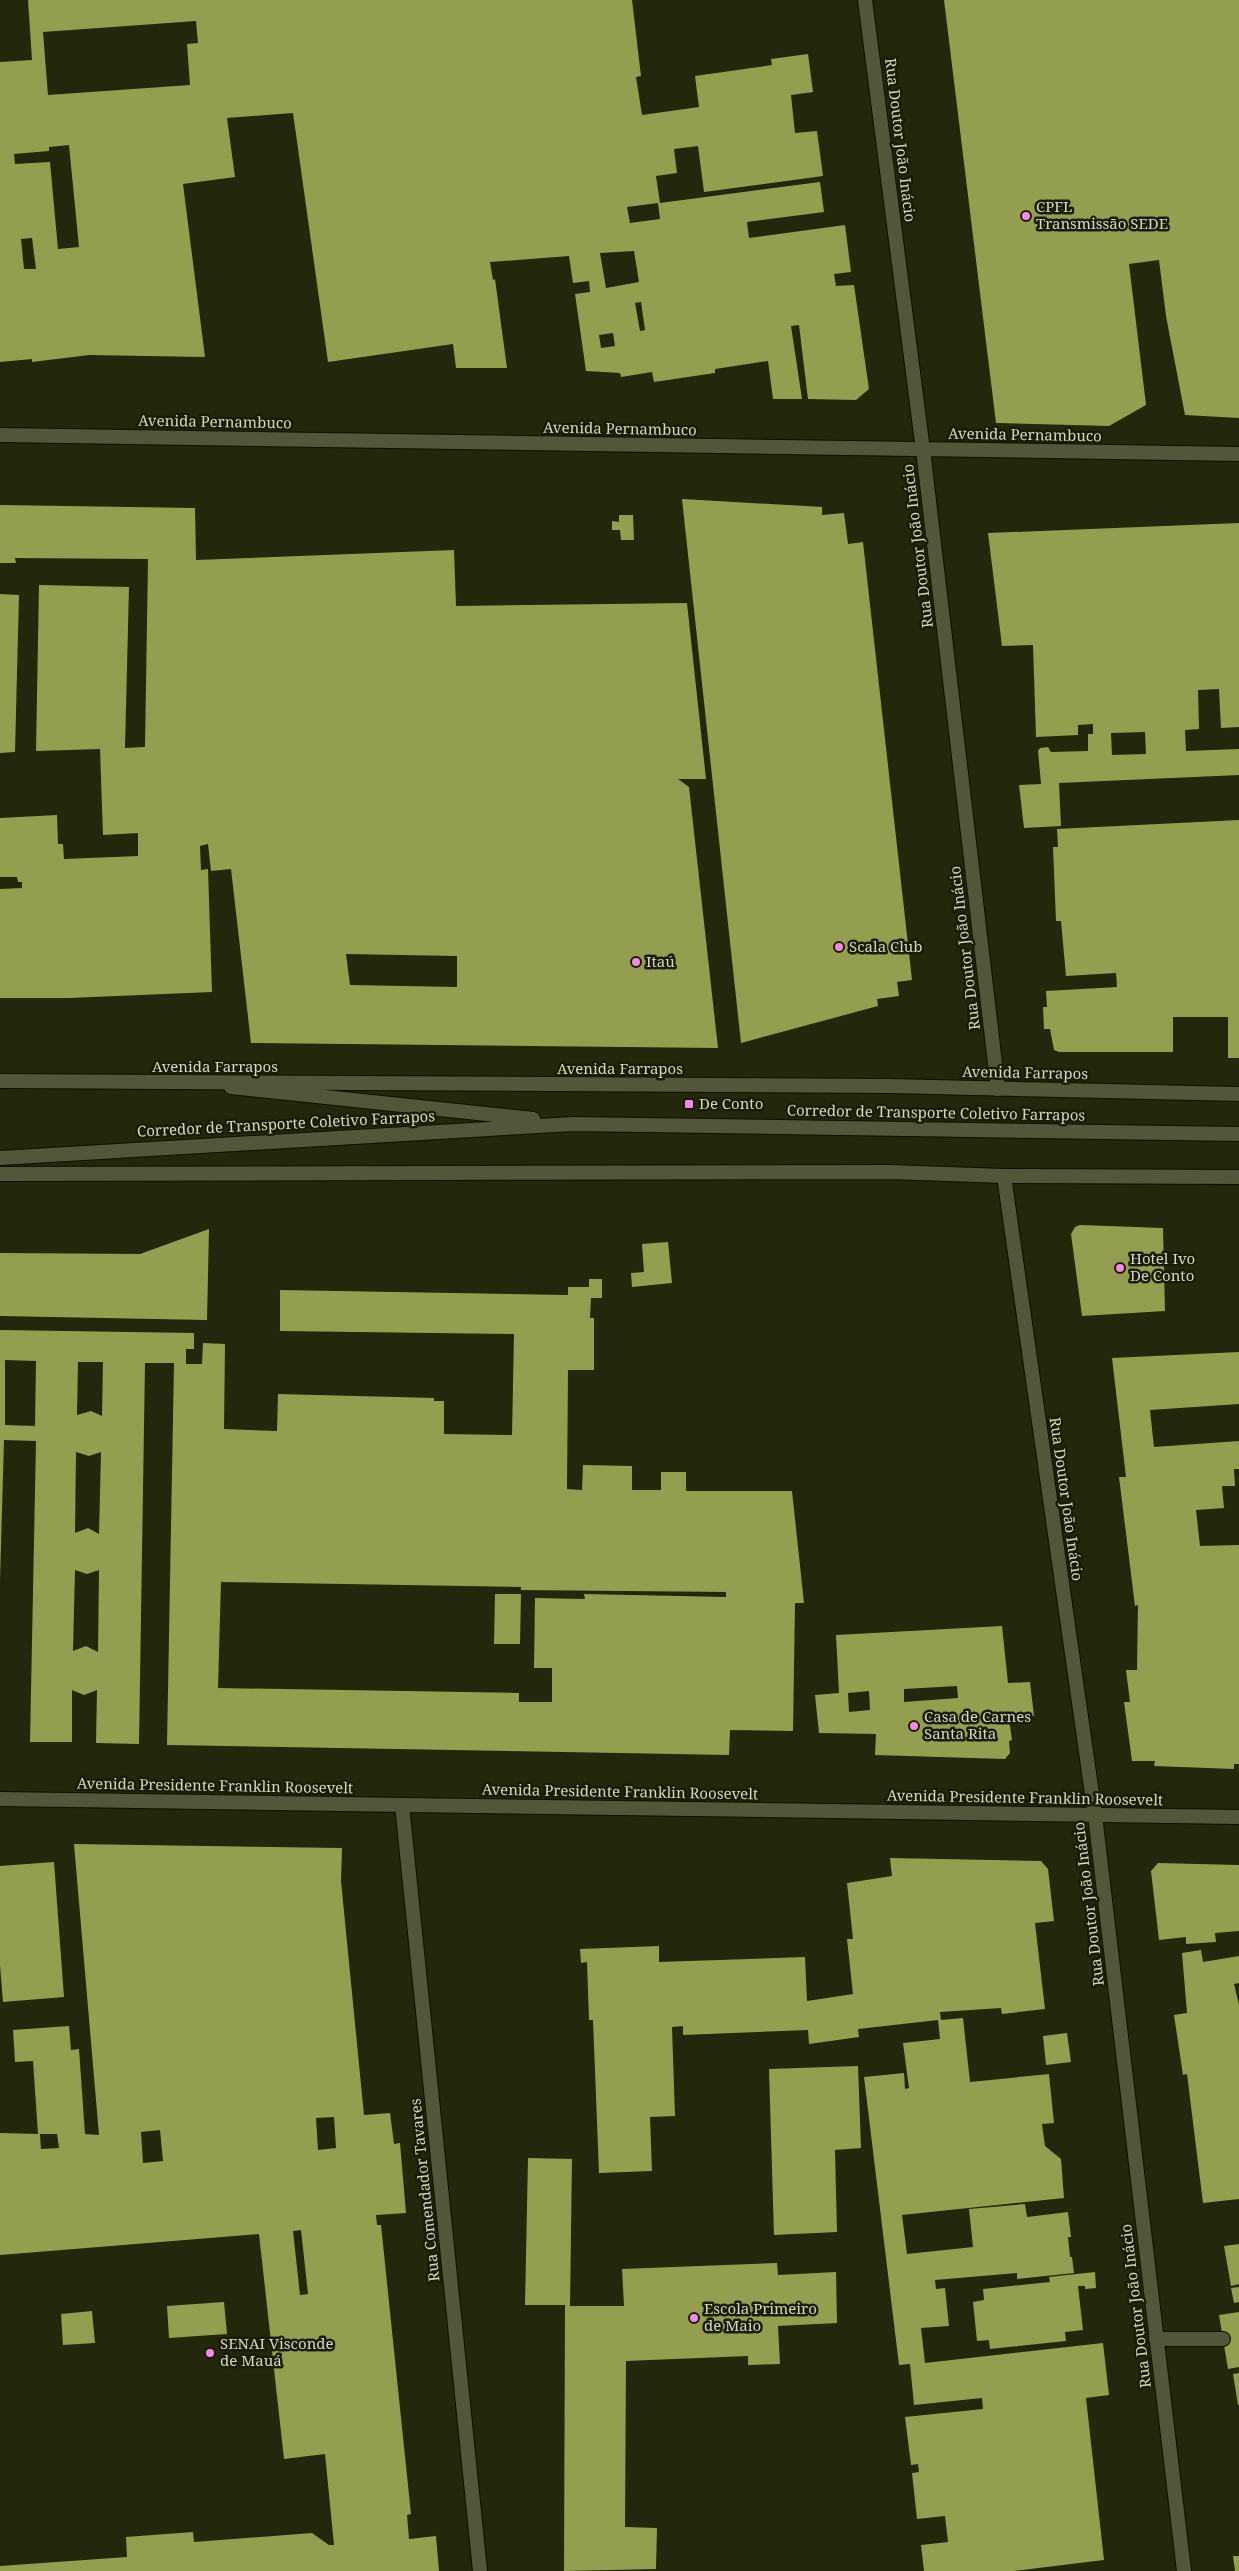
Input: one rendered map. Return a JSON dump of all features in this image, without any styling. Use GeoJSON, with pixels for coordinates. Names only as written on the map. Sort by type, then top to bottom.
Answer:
{"type":"FeatureCollection","features":[{"type":"Feature","properties":{"kind":"street","name":"Rua Doutor João Inácio"},"geometry":{"type":"LineString","coordinates":[[865,0],[923,450],[998,1089]]}},
{"type":"Feature","properties":{"kind":"street","name":"Avenida Pernambuco"},"geometry":{"type":"LineString","coordinates":[[0,435],[1239,454]]}},
{"type":"Feature","properties":{"kind":"street","name":"Avenida Farrapos"},"geometry":{"type":"LineString","coordinates":[[0,1081],[195,1084],[890,1086],[1239,1094]]}},
{"type":"Feature","properties":{"kind":"street","name":"Corredor de Transporte Coletivo Farrapos"},"geometry":{"type":"LineString","coordinates":[[195,1084],[573,1124]]}},
{"type":"Feature","properties":{"kind":"street","name":"Corredor de Transporte Coletivo Farrapos"},"geometry":{"type":"LineString","coordinates":[[0,1158],[573,1124],[1239,1134]]}},
{"type":"Feature","properties":{"kind":"street"},"geometry":{"type":"LineString","coordinates":[[0,1174],[890,1172],[1004,1176],[1239,1177]]}},
{"type":"Feature","properties":{"kind":"street","name":"Rua Doutor João Inácio"},"geometry":{"type":"LineString","coordinates":[[1004,1176],[1095,1815],[1184,2571]]}},
{"type":"Feature","properties":{"kind":"street","name":"Avenida Presidente Franklin Roosevelt"},"geometry":{"type":"LineString","coordinates":[[0,1799],[1239,1817]]}},
{"type":"Feature","properties":{"kind":"street","name":"Rua Comendador Tavares"},"geometry":{"type":"LineString","coordinates":[[402,1805],[480,2571]]}},
{"type":"Feature","properties":{"kind":"street"},"geometry":{"type":"LineString","coordinates":[[1156,2339],[1223,2339]]}},
{"type":"Feature","properties":{"kind":"building"},"geometry":{"type":"Polygon","coordinates":[[[28,0],[632,0],[641,76],[636,77],[642,115],[699,107],[695,76],[772,65],[771,59],[808,54],[813,92],[791,95],[795,133],[817,131],[823,176],[704,192],[698,146],[674,149],[677,173],[656,176],[660,203],[820,182],[824,212],[747,222],[749,238],[845,225],[851,272],[834,274],[836,286],[854,285],[869,389],[856,400],[808,399],[799,325],[791,326],[802,399],[773,399],[768,361],[715,369],[715,373],[654,382],[652,372],[621,377],[620,373],[586,371],[575,294],[590,292],[589,281],[573,283],[569,256],[490,262],[493,280],[495,279],[507,368],[456,368],[453,344],[328,362],[293,113],[227,118],[235,177],[183,184],[205,357],[89,355],[32,362],[32,359],[0,362],[0,62],[32,60],[28,0]],[[196,21],[43,32],[48,95],[190,85],[187,44],[198,43],[196,21]],[[69,145],[49,147],[49,151],[14,154],[15,164],[50,162],[58,249],[79,247],[69,145]],[[658,203],[627,207],[630,223],[660,219],[658,203]],[[32,238],[21,239],[24,269],[36,269],[32,238]],[[634,251],[600,253],[606,288],[639,282],[634,251]],[[641,302],[635,303],[640,331],[645,330],[641,302]],[[613,333],[599,335],[601,348],[615,346],[613,333]]]}},
{"type":"Feature","properties":{"kind":"building"},"geometry":{"type":"Polygon","coordinates":[[[944,0],[1239,0],[1239,418],[1185,415],[1166,316],[1159,260],[1129,264],[1146,405],[1109,426],[996,423],[944,0]]]}},
{"type":"Feature","properties":{"kind":"building"},"geometry":{"type":"Polygon","coordinates":[[[682,499],[822,507],[822,515],[844,513],[848,544],[863,542],[912,980],[897,982],[899,996],[877,999],[878,1006],[741,1043],[682,499]]]}},
{"type":"Feature","properties":{"kind":"building"},"geometry":{"type":"Polygon","coordinates":[[[0,505],[195,508],[196,560],[454,550],[456,606],[687,603],[706,779],[678,779],[689,787],[718,1048],[251,1043],[231,869],[211,871],[208,844],[200,846],[201,870],[208,869],[212,992],[69,998],[0,998],[0,889],[22,888],[22,882],[18,882],[17,877],[0,877],[0,818],[57,815],[58,844],[63,844],[64,859],[138,856],[138,833],[103,835],[100,749],[36,751],[39,585],[129,587],[125,748],[145,747],[148,559],[15,558],[16,563],[0,563],[0,505]],[[346,954],[350,985],[457,987],[457,956],[346,954]]]}},
{"type":"Feature","properties":{"kind":"building"},"geometry":{"type":"Polygon","coordinates":[[[619,515],[633,515],[634,540],[621,540],[620,530],[612,530],[612,521],[619,522],[619,515]]]}},
{"type":"Feature","properties":{"kind":"building"},"geometry":{"type":"Polygon","coordinates":[[[1239,523],[1239,727],[1221,728],[1219,689],[1198,690],[1199,729],[1185,730],[1186,751],[1239,749],[1239,775],[1059,783],[1061,826],[1024,828],[1019,785],[1041,784],[1038,751],[1040,748],[1048,747],[1051,752],[1088,751],[1088,734],[1093,734],[1093,724],[1078,725],[1078,735],[1036,737],[1033,645],[1002,646],[988,533],[1239,523]],[[1145,732],[1111,733],[1112,755],[1146,754],[1145,732]]]}},
{"type":"Feature","properties":{"kind":"building"},"geometry":{"type":"Polygon","coordinates":[[[0,594],[19,595],[15,752],[0,753],[0,594]]]}},
{"type":"Feature","properties":{"kind":"building"},"geometry":{"type":"Polygon","coordinates":[[[1239,820],[1239,1058],[1228,1058],[1228,1017],[1173,1017],[1173,1052],[1059,1052],[1054,1050],[1050,1029],[1044,1029],[1043,1007],[1047,1007],[1046,991],[1117,987],[1116,973],[1066,976],[1061,921],[1056,921],[1053,847],[1058,847],[1057,829],[1239,820]]]}},
{"type":"Feature","properties":{"kind":"building","name":"Hotel Ivo De Conto"},"geometry":{"type":"Polygon","coordinates":[[[1080,1225],[1163,1228],[1165,1311],[1082,1316],[1071,1234],[1075,1227],[1080,1225]]]}},
{"type":"Feature","properties":{"kind":"building"},"geometry":{"type":"Polygon","coordinates":[[[209,1229],[207,1320],[0,1316],[0,1253],[140,1254],[209,1229]]]}},
{"type":"Feature","properties":{"kind":"building"},"geometry":{"type":"Polygon","coordinates":[[[668,1242],[672,1283],[632,1287],[631,1273],[644,1272],[642,1244],[668,1242]]]}},
{"type":"Feature","properties":{"kind":"building"},"geometry":{"type":"Polygon","coordinates":[[[589,1279],[602,1279],[602,1298],[591,1298],[590,1318],[594,1318],[594,1370],[568,1370],[567,1489],[582,1490],[583,1465],[632,1466],[632,1490],[661,1490],[661,1472],[686,1472],[686,1491],[792,1491],[804,1603],[795,1603],[793,1731],[730,1730],[729,1755],[167,1745],[174,1363],[145,1363],[139,1744],[96,1743],[97,1690],[84,1695],[72,1690],[72,1742],[30,1742],[36,1441],[4,1440],[0,1581],[0,1330],[194,1333],[194,1349],[186,1349],[186,1364],[202,1364],[203,1343],[225,1344],[224,1429],[277,1431],[278,1394],[434,1398],[434,1401],[444,1401],[444,1434],[512,1435],[514,1334],[280,1331],[280,1290],[568,1295],[568,1287],[589,1287],[589,1279]],[[5,1360],[5,1425],[35,1426],[36,1361],[5,1360]],[[78,1362],[77,1415],[91,1411],[102,1416],[103,1362],[78,1362]],[[76,1452],[75,1533],[88,1528],[99,1534],[101,1452],[89,1456],[76,1452]],[[75,1570],[73,1651],[86,1646],[98,1652],[99,1570],[87,1574],[75,1570]],[[221,1582],[218,1688],[519,1693],[519,1702],[552,1702],[552,1668],[534,1668],[535,1598],[585,1599],[584,1594],[726,1597],[726,1592],[521,1590],[521,1587],[221,1582]]]}},
{"type":"Feature","properties":{"kind":"building"},"geometry":{"type":"Polygon","coordinates":[[[1239,1352],[1239,1404],[1150,1410],[1154,1447],[1239,1441],[1239,1469],[1234,1469],[1235,1486],[1222,1486],[1224,1508],[1196,1510],[1200,1546],[1239,1545],[1239,1764],[1234,1764],[1234,1769],[1154,1766],[1155,1761],[1132,1761],[1124,1702],[1130,1702],[1126,1670],[1137,1670],[1138,1605],[1135,1606],[1119,1477],[1126,1477],[1112,1358],[1239,1352]]]}},
{"type":"Feature","properties":{"kind":"building"},"geometry":{"type":"Polygon","coordinates":[[[495,1594],[521,1594],[520,1644],[494,1644],[495,1594]]]}},
{"type":"Feature","properties":{"kind":"building"},"geometry":{"type":"Polygon","coordinates":[[[1002,1626],[1008,1683],[1030,1682],[1034,1716],[1009,1719],[1012,1740],[1009,1741],[1010,1753],[1005,1759],[875,1755],[876,1734],[819,1733],[815,1695],[839,1693],[836,1635],[1002,1626]],[[957,1686],[904,1689],[904,1702],[958,1698],[957,1686]],[[869,1691],[848,1693],[849,1712],[870,1710],[869,1691]]]}},
{"type":"Feature","properties":{"kind":"building"},"geometry":{"type":"Polygon","coordinates":[[[74,1844],[342,1848],[341,1881],[364,2115],[390,2113],[394,2144],[400,2143],[406,2213],[376,2215],[377,2225],[381,2225],[411,2514],[407,2515],[409,2539],[436,2536],[439,2571],[0,2571],[0,2566],[127,2557],[126,2537],[193,2532],[194,2542],[312,2533],[329,2545],[334,2545],[325,2454],[284,2459],[259,2234],[0,2255],[0,2133],[38,2134],[33,2061],[15,2062],[13,2030],[69,2026],[71,2050],[79,2049],[85,2134],[99,2135],[74,1844]],[[334,2117],[316,2118],[318,2150],[336,2148],[334,2117]],[[160,2130],[141,2132],[143,2163],[163,2161],[160,2130]],[[40,2134],[41,2149],[59,2148],[57,2134],[40,2134]],[[301,2230],[293,2231],[300,2295],[308,2294],[301,2230]]]}},
{"type":"Feature","properties":{"kind":"building"},"geometry":{"type":"Polygon","coordinates":[[[890,1858],[1041,1861],[1048,1869],[1054,1921],[1035,1923],[1045,2009],[1002,2014],[1001,2008],[940,2012],[941,2020],[963,2018],[970,2082],[1049,2074],[1054,2123],[1042,2124],[1045,2146],[1061,2159],[1064,2198],[902,2215],[907,2254],[973,2247],[969,2209],[1025,2204],[1027,2217],[1068,2212],[1071,2237],[1068,2237],[1074,2273],[1017,2279],[1017,2273],[935,2280],[936,2289],[945,2288],[949,2326],[921,2328],[925,2363],[1103,2343],[1109,2395],[1086,2398],[1104,2560],[1013,2571],[924,2571],[921,2545],[948,2542],[945,2516],[917,2519],[912,2473],[919,2472],[918,2464],[911,2465],[905,2417],[983,2409],[982,2398],[914,2405],[910,2364],[899,2365],[864,2077],[904,2073],[905,2089],[909,2088],[903,2043],[940,2039],[938,2020],[858,2029],[859,2037],[809,2044],[808,2030],[683,2035],[683,2026],[672,2027],[675,2116],[650,2117],[652,2171],[599,2173],[593,2020],[589,2020],[587,1962],[581,1963],[580,1949],[659,1946],[659,1962],[805,1957],[807,2001],[853,1994],[847,1939],[853,1939],[847,1883],[892,1876],[890,1858]]]}},
{"type":"Feature","properties":{"kind":"building"},"geometry":{"type":"Polygon","coordinates":[[[54,1862],[64,1997],[3,2002],[0,1965],[0,1866],[54,1862]]]}},
{"type":"Feature","properties":{"kind":"building"},"geometry":{"type":"Polygon","coordinates":[[[1158,1863],[1239,1865],[1239,1931],[1215,1933],[1216,1942],[1186,1944],[1186,1937],[1159,1940],[1151,1871],[1158,1863]]]}},
{"type":"Feature","properties":{"kind":"building"},"geometry":{"type":"Polygon","coordinates":[[[1201,1950],[1203,1962],[1239,1956],[1239,1983],[1234,1984],[1239,2005],[1239,2199],[1203,2203],[1187,2074],[1183,2075],[1174,2015],[1187,2013],[1182,1953],[1201,1950]]]}},
{"type":"Feature","properties":{"kind":"building"},"geometry":{"type":"Polygon","coordinates":[[[1067,2033],[1071,2062],[1046,2065],[1043,2036],[1067,2033]]]}},
{"type":"Feature","properties":{"kind":"building"},"geometry":{"type":"Polygon","coordinates":[[[858,2066],[861,2148],[835,2150],[837,2232],[774,2235],[769,2069],[858,2066]]]}},
{"type":"Feature","properties":{"kind":"building"},"geometry":{"type":"Polygon","coordinates":[[[528,2158],[572,2159],[570,2306],[624,2306],[622,2269],[777,2263],[778,2275],[836,2272],[837,2323],[778,2326],[780,2364],[748,2365],[748,2356],[626,2361],[625,2527],[657,2528],[656,2569],[564,2571],[565,2305],[525,2305],[528,2158]]]}},
{"type":"Feature","properties":{"kind":"building"},"geometry":{"type":"Polygon","coordinates":[[[1239,2244],[1239,2284],[1231,2286],[1224,2246],[1239,2244]]]}},
{"type":"Feature","properties":{"kind":"building"},"geometry":{"type":"Polygon","coordinates":[[[1095,2272],[1096,2288],[1085,2289],[1085,2286],[1078,2286],[1083,2330],[1065,2332],[1066,2341],[990,2349],[989,2340],[977,2341],[973,2302],[984,2300],[983,2289],[1050,2282],[1049,2277],[1095,2272]]]}},
{"type":"Feature","properties":{"kind":"building"},"geometry":{"type":"Polygon","coordinates":[[[1239,2287],[1239,2302],[1234,2303],[1231,2288],[1239,2287]]]}},
{"type":"Feature","properties":{"kind":"building"},"geometry":{"type":"Polygon","coordinates":[[[224,2302],[227,2334],[169,2338],[167,2306],[224,2302]]]}},
{"type":"Feature","properties":{"kind":"building"},"geometry":{"type":"Polygon","coordinates":[[[92,2311],[95,2343],[63,2345],[61,2314],[92,2311]]]}},
{"type":"Feature","properties":{"kind":"building"},"geometry":{"type":"Polygon","coordinates":[[[1239,2312],[1239,2367],[1228,2369],[1219,2315],[1239,2312]]]}},
{"type":"Feature","properties":{"kind":"building"},"geometry":{"type":"Polygon","coordinates":[[[1239,2373],[1239,2405],[1238,2405],[1233,2374],[1239,2373]]]}},
{"type":"Feature","properties":{"kind":"building"},"geometry":{"type":"Polygon","coordinates":[[[1233,2556],[1239,2556],[1239,2571],[1235,2571],[1233,2556]]]}},
{"type":"Feature","properties":{"kind":"place","name":"CPFL Transmissão SEDE"},"geometry":{"type":"Point","coordinates":[1026,216]}},
{"type":"Feature","properties":{"kind":"place","name":"Scala Club"},"geometry":{"type":"Point","coordinates":[839,947]}},
{"type":"Feature","properties":{"kind":"place","name":"Itaú"},"geometry":{"type":"Point","coordinates":[636,962]}},
{"type":"Feature","properties":{"kind":"place","name":"De Conto"},"geometry":{"type":"Point","coordinates":[689,1104]}},
{"type":"Feature","properties":{"kind":"place","name":"Hotel Ivo De Conto"},"geometry":{"type":"Point","coordinates":[1120,1268]}},
{"type":"Feature","properties":{"kind":"place","name":"Casa de Carnes Santa Rita"},"geometry":{"type":"Point","coordinates":[914,1726]}},
{"type":"Feature","properties":{"kind":"place","name":"Escola Primeiro de Maio"},"geometry":{"type":"Point","coordinates":[694,2318]}},
{"type":"Feature","properties":{"kind":"place","name":"SENAI Visconde de Mauá"},"geometry":{"type":"Point","coordinates":[210,2353]}}]}
